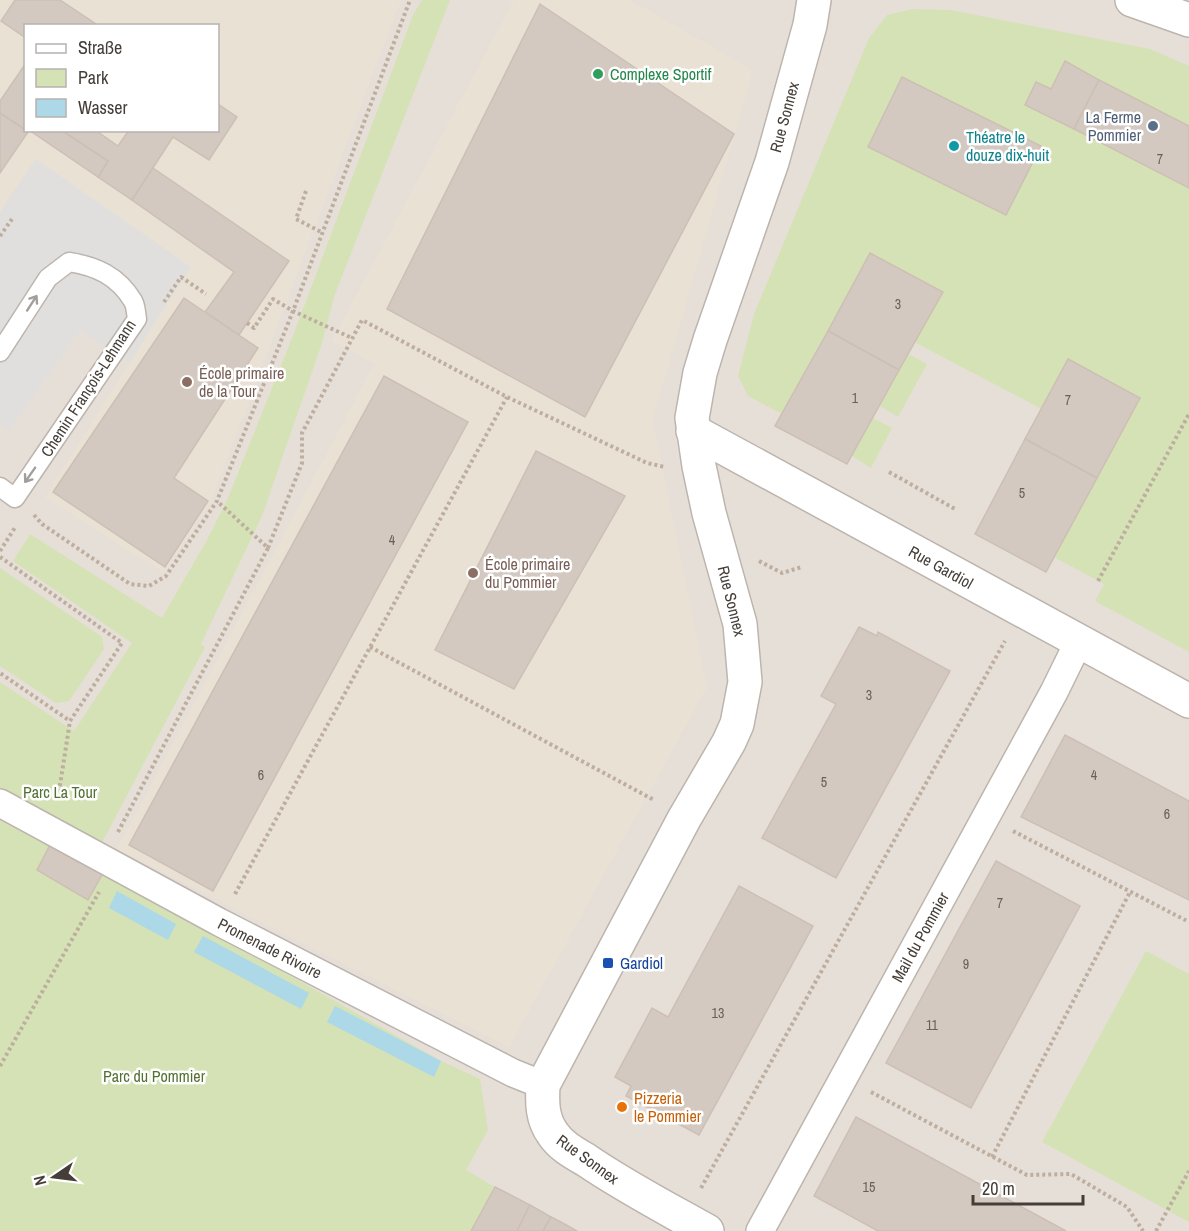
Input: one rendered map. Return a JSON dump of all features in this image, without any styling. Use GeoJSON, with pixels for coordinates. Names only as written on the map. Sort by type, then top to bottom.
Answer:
{"type":"FeatureCollection","features":[{"type":"Feature","properties":{"kind":"street","name":"Rue Sonnex"},"geometry":{"type":"LineString","coordinates":[[696,1225],[615,1180],[565,1146],[553,1134],[545,1118],[542,1105],[543,1085],[679,829],[729,742],[741,707],[745,682],[740,624],[709,513],[692,418],[700,373],[710,340],[772,162],[810,25],[814,0]]}},
{"type":"Feature","properties":{"kind":"street"},"geometry":{"type":"LineString","coordinates":[[1131,0],[1189,20]]}},
{"type":"Feature","properties":{"kind":"street","name":"Rue Gardiol"},"geometry":{"type":"LineString","coordinates":[[693,431],[1189,701]]}},
{"type":"Feature","properties":{"kind":"street","name":"Mail du Pommier"},"geometry":{"type":"LineString","coordinates":[[760,1231],[1054,692],[1079,641]]}},
{"type":"Feature","properties":{"kind":"street","name":"Promenade Rivoire"},"geometry":{"type":"LineString","coordinates":[[0,803],[219,922],[513,1073],[543,1085]]}},
{"type":"Feature","properties":{"kind":"lane","name":"Chemin François-Lehmann"},"geometry":{"type":"LineString","coordinates":[[0,352],[48,278],[69,262],[91,265],[113,278],[134,302],[137,319],[7,492]]}},
{"type":"Feature","properties":{"kind":"path"},"geometry":{"type":"LineString","coordinates":[[7,492],[42,524],[130,584],[149,586],[166,576],[218,501],[323,233],[410,0]]}},
{"type":"Feature","properties":{"kind":"path"},"geometry":{"type":"LineString","coordinates":[[306,191],[296,219],[323,233]]}},
{"type":"Feature","properties":{"kind":"path"},"geometry":{"type":"LineString","coordinates":[[0,236],[12,219]]}},
{"type":"Feature","properties":{"kind":"path"},"geometry":{"type":"LineString","coordinates":[[189,282],[206,294]]}},
{"type":"Feature","properties":{"kind":"path"},"geometry":{"type":"LineString","coordinates":[[247,323],[254,328],[273,299],[293,311],[352,338]]}},
{"type":"Feature","properties":{"kind":"path"},"geometry":{"type":"LineString","coordinates":[[0,1066],[109,862],[268,548],[302,463],[302,432],[363,320],[507,397],[647,463],[666,467]]}},
{"type":"Feature","properties":{"kind":"path"},"geometry":{"type":"LineString","coordinates":[[219,922],[507,397]]}},
{"type":"Feature","properties":{"kind":"path"},"geometry":{"type":"LineString","coordinates":[[1098,581],[1189,414]]}},
{"type":"Feature","properties":{"kind":"path"},"geometry":{"type":"LineString","coordinates":[[890,472],[955,509]]}},
{"type":"Feature","properties":{"kind":"path"},"geometry":{"type":"LineString","coordinates":[[218,501],[268,548]]}},
{"type":"Feature","properties":{"kind":"path"},"geometry":{"type":"LineString","coordinates":[[0,557],[122,643],[70,722],[52,831]]}},
{"type":"Feature","properties":{"kind":"path"},"geometry":{"type":"LineString","coordinates":[[756,560],[782,573],[802,567]]}},
{"type":"Feature","properties":{"kind":"path"},"geometry":{"type":"LineString","coordinates":[[696,1225],[1022,612]]}},
{"type":"Feature","properties":{"kind":"path"},"geometry":{"type":"LineString","coordinates":[[370,647],[663,805]]}},
{"type":"Feature","properties":{"kind":"path"},"geometry":{"type":"LineString","coordinates":[[0,673],[70,722]]}},
{"type":"Feature","properties":{"kind":"path"},"geometry":{"type":"LineString","coordinates":[[986,817],[1189,922]]}},
{"type":"Feature","properties":{"kind":"path"},"geometry":{"type":"LineString","coordinates":[[992,1157],[1130,892]]}},
{"type":"Feature","properties":{"kind":"path"},"geometry":{"type":"LineString","coordinates":[[843,1078],[1027,1175],[1071,1174],[1127,1207],[1143,1231]]}},
{"type":"Feature","properties":{"kind":"path"},"geometry":{"type":"LineString","coordinates":[[1156,1231],[1189,1171]]}},
{"type":"Feature","properties":{"kind":"shaded area"},"geometry":{"type":"Polygon","coordinates":[[[0,0],[1189,0],[1189,1231],[0,1231],[0,0]]]}},
{"type":"Feature","properties":{"kind":"shaded area","name":"École primaire de la Tour"},"geometry":{"type":"Polygon","coordinates":[[[0,0],[401,0],[211,501],[164,573],[45,497],[190,267],[35,159],[0,212],[0,0]]]}},
{"type":"Feature","properties":{"kind":"shaded area","name":"École primaire du Pommier"},"geometry":{"type":"Polygon","coordinates":[[[514,0],[630,0],[753,70],[653,420],[707,687],[509,1047],[117,849],[374,364],[332,341],[514,0]]]}},
{"type":"Feature","properties":{"kind":"shaded area"},"geometry":{"type":"Polygon","coordinates":[[[36,159],[191,267],[129,362],[80,330],[9,431],[0,425],[0,212],[36,159]]]}},
{"type":"Feature","properties":{"kind":"green space","name":"Parc du Pommier"},"geometry":{"type":"Polygon","coordinates":[[[422,0],[450,0],[334,297],[322,343],[262,516],[201,644],[205,647],[104,839],[89,862],[441,1061],[480,1079],[488,1130],[466,1170],[495,1187],[471,1231],[0,1231],[0,682],[74,731],[132,643],[13,561],[30,534],[162,618],[207,540],[228,498],[296,328],[413,15],[422,0]]]}},
{"type":"Feature","properties":{"kind":"green space"},"geometry":{"type":"Polygon","coordinates":[[[913,9],[951,10],[1150,49],[1189,66],[1189,652],[1095,601],[1104,584],[1054,557],[1140,399],[1042,409],[914,342],[942,291],[870,253],[782,414],[748,396],[738,376],[754,314],[869,38],[887,15],[913,9]]]}},
{"type":"Feature","properties":{"kind":"green space"},"geometry":{"type":"Polygon","coordinates":[[[908,354],[927,364],[898,417],[880,406],[908,354]]]}},
{"type":"Feature","properties":{"kind":"green space"},"geometry":{"type":"Polygon","coordinates":[[[873,418],[892,428],[871,468],[852,456],[873,418]]]}},
{"type":"Feature","properties":{"kind":"green space"},"geometry":{"type":"Polygon","coordinates":[[[0,568],[102,637],[104,649],[69,701],[56,703],[0,666],[0,568]]]}},
{"type":"Feature","properties":{"kind":"green space"},"geometry":{"type":"Polygon","coordinates":[[[1146,951],[1189,974],[1189,1222],[1042,1142],[1146,951]]]}},
{"type":"Feature","properties":{"kind":"water"},"geometry":{"type":"Polygon","coordinates":[[[117,891],[176,924],[168,940],[109,908],[117,891]]]}},
{"type":"Feature","properties":{"kind":"water"},"geometry":{"type":"Polygon","coordinates":[[[203,936],[309,993],[301,1009],[194,952],[203,936]]]}},
{"type":"Feature","properties":{"kind":"water"},"geometry":{"type":"Polygon","coordinates":[[[335,1006],[441,1061],[434,1077],[327,1022],[335,1006]]]}},
{"type":"Feature","properties":{"kind":"building"},"geometry":{"type":"Polygon","coordinates":[[[15,0],[60,0],[96,24],[24,24],[24,37],[1,21],[15,0]]]}},
{"type":"Feature","properties":{"kind":"building"},"geometry":{"type":"Polygon","coordinates":[[[540,4],[734,134],[585,417],[387,309],[540,4]]]}},
{"type":"Feature","properties":{"kind":"building"},"geometry":{"type":"Polygon","coordinates":[[[1065,61],[1099,80],[1074,129],[1025,105],[1036,82],[1051,89],[1065,61]]]}},
{"type":"Feature","properties":{"kind":"building"},"geometry":{"type":"Polygon","coordinates":[[[24,66],[24,129],[0,113],[0,101],[24,66]]]}},
{"type":"Feature","properties":{"kind":"building","name":"Théatre le douze dix-huit"},"geometry":{"type":"Polygon","coordinates":[[[902,77],[1041,146],[1006,215],[868,147],[902,77]]]}},
{"type":"Feature","properties":{"kind":"building"},"geometry":{"type":"Polygon","coordinates":[[[1099,80],[1189,126],[1189,188],[1074,129],[1099,80]]]}},
{"type":"Feature","properties":{"kind":"building"},"geometry":{"type":"Polygon","coordinates":[[[219,105],[237,117],[209,160],[173,137],[132,200],[98,177],[108,161],[64,132],[98,132],[118,146],[128,132],[219,132],[219,105]]]}},
{"type":"Feature","properties":{"kind":"building"},"geometry":{"type":"Polygon","coordinates":[[[0,113],[24,129],[24,132],[28,132],[0,173],[0,113]]]}},
{"type":"Feature","properties":{"kind":"building"},"geometry":{"type":"Polygon","coordinates":[[[32,132],[64,132],[108,161],[98,177],[32,132]]]}},
{"type":"Feature","properties":{"kind":"building"},"geometry":{"type":"Polygon","coordinates":[[[153,168],[289,261],[239,335],[205,312],[234,272],[132,200],[153,168]]]}},
{"type":"Feature","properties":{"kind":"building"},"geometry":{"type":"Polygon","coordinates":[[[870,253],[943,292],[899,370],[828,331],[870,253]]]}},
{"type":"Feature","properties":{"kind":"building"},"geometry":{"type":"Polygon","coordinates":[[[184,298],[258,348],[174,478],[208,501],[165,567],[53,492],[184,298]]]}},
{"type":"Feature","properties":{"kind":"building"},"geometry":{"type":"Polygon","coordinates":[[[828,331],[899,370],[847,464],[775,426],[828,331]]]}},
{"type":"Feature","properties":{"kind":"building"},"geometry":{"type":"Polygon","coordinates":[[[1068,359],[1140,398],[1097,478],[1025,439],[1068,359]]]}},
{"type":"Feature","properties":{"kind":"building"},"geometry":{"type":"Polygon","coordinates":[[[384,376],[468,422],[213,891],[129,845],[384,376]]]}},
{"type":"Feature","properties":{"kind":"building"},"geometry":{"type":"Polygon","coordinates":[[[1025,439],[1097,478],[1046,572],[975,534],[1025,439]]]}},
{"type":"Feature","properties":{"kind":"building"},"geometry":{"type":"Polygon","coordinates":[[[536,451],[625,496],[514,689],[435,650],[536,451]]]}},
{"type":"Feature","properties":{"kind":"building"},"geometry":{"type":"Polygon","coordinates":[[[859,627],[877,636],[878,632],[950,671],[836,878],[762,838],[836,704],[821,696],[859,627]]]}},
{"type":"Feature","properties":{"kind":"building"},"geometry":{"type":"Polygon","coordinates":[[[1065,735],[1189,801],[1189,900],[1021,817],[1065,735]]]}},
{"type":"Feature","properties":{"kind":"building"},"geometry":{"type":"Polygon","coordinates":[[[51,843],[103,873],[88,900],[37,870],[51,843]]]}},
{"type":"Feature","properties":{"kind":"building"},"geometry":{"type":"Polygon","coordinates":[[[996,861],[1080,906],[971,1108],[886,1063],[996,861]]]}},
{"type":"Feature","properties":{"kind":"building"},"geometry":{"type":"Polygon","coordinates":[[[739,886],[813,926],[699,1135],[626,1096],[631,1086],[615,1077],[652,1008],[668,1017],[739,886]]]}},
{"type":"Feature","properties":{"kind":"building"},"geometry":{"type":"Polygon","coordinates":[[[856,1117],[1066,1231],[878,1231],[814,1196],[856,1117]]]}},
{"type":"Feature","properties":{"kind":"building"},"geometry":{"type":"Polygon","coordinates":[[[495,1187],[530,1205],[517,1231],[471,1231],[495,1187]]]}},
{"type":"Feature","properties":{"kind":"building"},"geometry":{"type":"Polygon","coordinates":[[[530,1205],[551,1217],[543,1231],[517,1231],[530,1205]]]}},
{"type":"Feature","properties":{"kind":"building"},"geometry":{"type":"Polygon","coordinates":[[[551,1217],[559,1221],[577,1231],[543,1231],[551,1217]]]}},
{"type":"Feature","properties":{"kind":"place","name":"Complexe Sportif"},"geometry":{"type":"Point","coordinates":[598,74]}},
{"type":"Feature","properties":{"kind":"place","name":"La Ferme Pommier"},"geometry":{"type":"Point","coordinates":[1153,126]}},
{"type":"Feature","properties":{"kind":"place","name":"Théatre le douze dix-huit"},"geometry":{"type":"Point","coordinates":[954,146]}},
{"type":"Feature","properties":{"kind":"place","name":"École primaire de la Tour"},"geometry":{"type":"Point","coordinates":[187,382]}},
{"type":"Feature","properties":{"kind":"place","name":"École primaire du Pommier"},"geometry":{"type":"Point","coordinates":[473,573]}},
{"type":"Feature","properties":{"kind":"place","name":"Gardiol"},"geometry":{"type":"Point","coordinates":[608,963]}},
{"type":"Feature","properties":{"kind":"place","name":"Pizzeria le Pommier"},"geometry":{"type":"Point","coordinates":[622,1107]}},
{"type":"Feature","properties":{"kind":"park label","name":"Parc La Tour"},"geometry":{"type":"Point","coordinates":[60,792]}}]}
